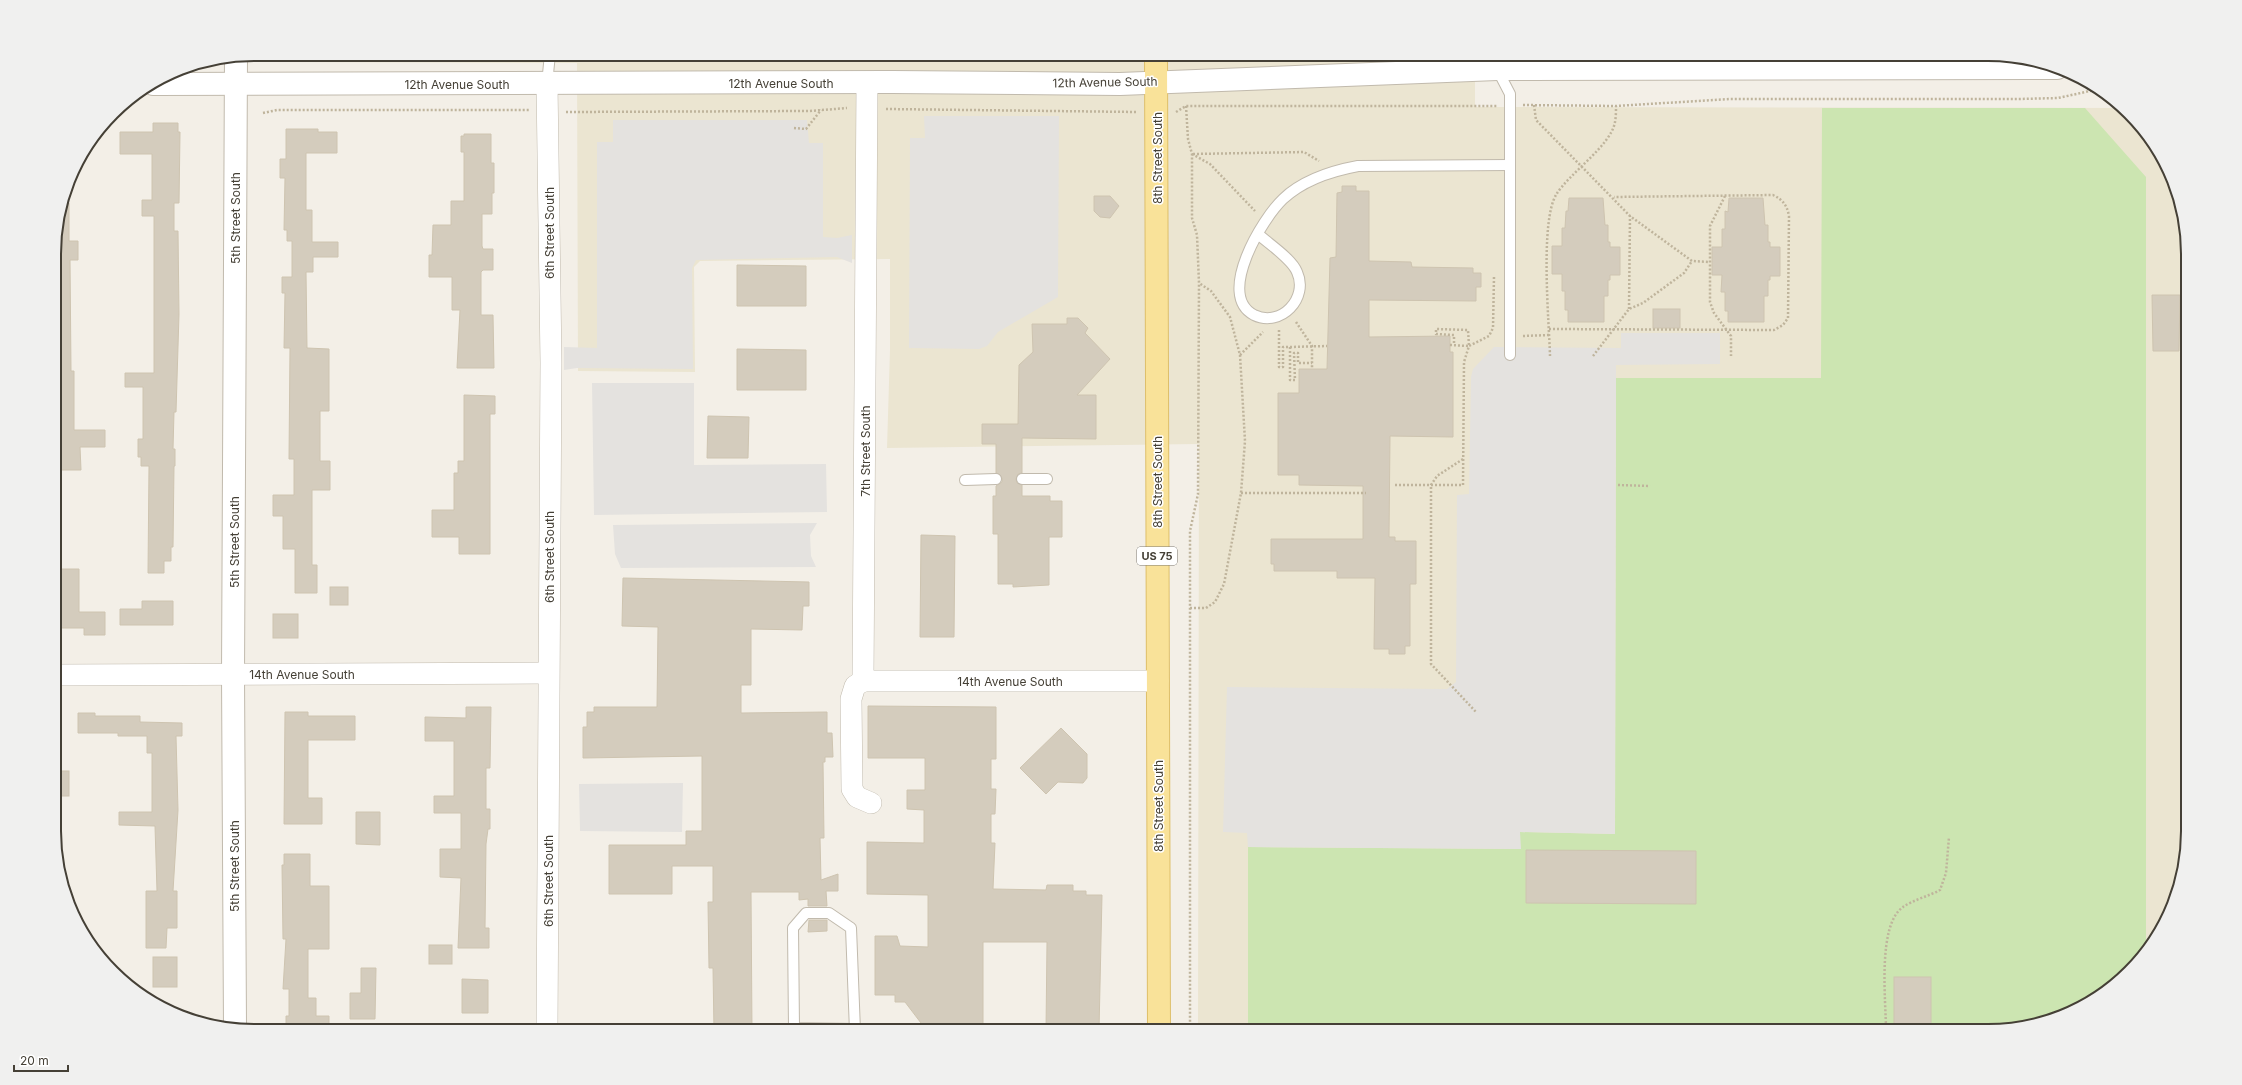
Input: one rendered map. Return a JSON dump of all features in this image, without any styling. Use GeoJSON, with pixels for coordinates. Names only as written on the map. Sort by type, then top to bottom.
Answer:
{"type":"FeatureCollection","features":[{"type":"Feature","properties":{"kind":"main road","name":"8th Street South"},"geometry":{"type":"LineString","coordinates":[[1156,61],[1158,1024]]}},
{"type":"Feature","properties":{"kind":"street","name":"5th Street South"},"geometry":{"type":"LineString","coordinates":[[235,1023],[233,675],[236,62]]}},
{"type":"Feature","properties":{"kind":"street","name":"12th Avenue South"},"geometry":{"type":"LineString","coordinates":[[162,84],[1120,84],[1497,62],[1811,62],[2036,67]]}},
{"type":"Feature","properties":{"kind":"street","name":"7th Street South"},"geometry":{"type":"LineString","coordinates":[[863,681],[867,83]]}},
{"type":"Feature","properties":{"kind":"street","name":"6th Street South"},"geometry":{"type":"LineString","coordinates":[[547,84],[551,363],[547,1024]]}},
{"type":"Feature","properties":{"kind":"street","name":"14th Avenue South"},"geometry":{"type":"LineString","coordinates":[[61,675],[548,673]]}},
{"type":"Feature","properties":{"kind":"street","name":"14th Avenue South"},"geometry":{"type":"LineString","coordinates":[[863,681],[1158,681]]}},
{"type":"Feature","properties":{"kind":"street"},"geometry":{"type":"LineString","coordinates":[[863,681],[855,686],[852,699],[852,789],[857,797],[871,803]]}},
{"type":"Feature","properties":{"kind":"lane"},"geometry":{"type":"LineString","coordinates":[[547,84],[549,61]]}},
{"type":"Feature","properties":{"kind":"lane"},"geometry":{"type":"LineString","coordinates":[[1497,62],[1510,94],[1510,355]]}},
{"type":"Feature","properties":{"kind":"lane"},"geometry":{"type":"LineString","coordinates":[[1258,234],[1297,271],[1301,286],[1292,307],[1285,315],[1269,319],[1254,315],[1242,305],[1238,288],[1245,260],[1258,234],[1265,221],[1283,199],[1303,185],[1335,170],[1358,166],[1510,165]]}},
{"type":"Feature","properties":{"kind":"lane"},"geometry":{"type":"LineString","coordinates":[[965,480],[996,479]]}},
{"type":"Feature","properties":{"kind":"lane"},"geometry":{"type":"LineString","coordinates":[[1022,479],[1047,479]]}},
{"type":"Feature","properties":{"kind":"lane"},"geometry":{"type":"LineString","coordinates":[[794,1024],[793,925],[806,913],[830,913],[849,926],[852,932],[855,1024]]}},
{"type":"Feature","properties":{"kind":"path"},"geometry":{"type":"LineString","coordinates":[[1190,1024],[1190,531],[1198,494],[1199,283],[1197,234],[1192,218],[1192,154],[1188,139],[1186,106],[1616,106],[1730,99],[2058,98],[2091,91]]}},
{"type":"Feature","properties":{"kind":"path"},"geometry":{"type":"LineString","coordinates":[[1534,105],[1536,120],[1614,197],[1630,216],[1692,261],[1709,262]]}},
{"type":"Feature","properties":{"kind":"path"},"geometry":{"type":"LineString","coordinates":[[1550,356],[1547,262],[1549,214],[1556,195],[1610,136],[1615,122],[1616,106]]}},
{"type":"Feature","properties":{"kind":"path"},"geometry":{"type":"LineString","coordinates":[[263,113],[277,110],[519,110]]}},
{"type":"Feature","properties":{"kind":"path"},"geometry":{"type":"LineString","coordinates":[[794,128],[806,129],[821,110]]}},
{"type":"Feature","properties":{"kind":"path"},"geometry":{"type":"LineString","coordinates":[[1192,154],[1304,152],[1335,170]]}},
{"type":"Feature","properties":{"kind":"path"},"geometry":{"type":"LineString","coordinates":[[1549,329],[1774,330],[1783,326],[1788,318],[1789,216],[1782,199],[1773,195],[1614,197]]}},
{"type":"Feature","properties":{"kind":"path"},"geometry":{"type":"LineString","coordinates":[[1725,196],[1710,226],[1710,302],[1714,313],[1730,336],[1731,356]]}},
{"type":"Feature","properties":{"kind":"path"},"geometry":{"type":"LineString","coordinates":[[1629,309],[1630,216]]}},
{"type":"Feature","properties":{"kind":"path"},"geometry":{"type":"LineString","coordinates":[[1593,356],[1629,309],[1644,303],[1684,274],[1692,261]]}},
{"type":"Feature","properties":{"kind":"path"},"geometry":{"type":"LineString","coordinates":[[1450,345],[1469,346],[1489,336],[1493,328],[1494,277]]}},
{"type":"Feature","properties":{"kind":"path"},"geometry":{"type":"LineString","coordinates":[[1190,608],[1206,608],[1215,602],[1224,584],[1241,493],[1245,441],[1240,355],[1230,317],[1211,291],[1199,283]]}},
{"type":"Feature","properties":{"kind":"path"},"geometry":{"type":"LineString","coordinates":[[1296,322],[1312,346],[1312,369]]}},
{"type":"Feature","properties":{"kind":"path"},"geometry":{"type":"LineString","coordinates":[[1395,485],[1463,485],[1464,362],[1469,346],[1468,330],[1436,329],[1436,334],[1454,334],[1454,345]]}},
{"type":"Feature","properties":{"kind":"path"},"geometry":{"type":"LineString","coordinates":[[1279,330],[1279,367],[1283,367],[1283,347],[1327,346]]}},
{"type":"Feature","properties":{"kind":"path"},"geometry":{"type":"LineString","coordinates":[[1240,355],[1252,341],[1263,332]]}},
{"type":"Feature","properties":{"kind":"path"},"geometry":{"type":"LineString","coordinates":[[1522,336],[1549,335]]}},
{"type":"Feature","properties":{"kind":"path"},"geometry":{"type":"LineString","coordinates":[[1290,347],[1290,380],[1294,380],[1294,353],[1298,353],[1298,363],[1312,363]]}},
{"type":"Feature","properties":{"kind":"path"},"geometry":{"type":"LineString","coordinates":[[1463,458],[1437,476],[1431,485],[1431,664],[1476,712]]}},
{"type":"Feature","properties":{"kind":"path"},"geometry":{"type":"LineString","coordinates":[[1618,485],[1650,486]]}},
{"type":"Feature","properties":{"kind":"path"},"geometry":{"type":"LineString","coordinates":[[1241,493],[1366,492]]}},
{"type":"Feature","properties":{"kind":"path"},"geometry":{"type":"LineString","coordinates":[[1886,1024],[1886,946],[1891,922],[1903,907],[1940,890],[1946,874],[1949,837]]}},
{"type":"Feature","properties":{"kind":"shaded area"},"geometry":{"type":"Polygon","coordinates":[[[1475,61],[1475,107],[2114,108],[2125,117],[2141,136],[2161,168],[2171,192],[2181,241],[2181,844],[2171,893],[2161,917],[2149,938],[2125,968],[2095,992],[2074,1004],[2050,1014],[2001,1024],[1198,1024],[1199,444],[887,448],[890,350],[890,259],[700,261],[694,267],[695,372],[578,371],[577,63],[268,62],[1475,61]]]}},
{"type":"Feature","properties":{"kind":"shaded area"},"geometry":{"type":"Polygon","coordinates":[[[924,116],[1059,116],[1058,297],[998,332],[987,346],[979,349],[909,348],[910,138],[925,138],[924,116]]]}},
{"type":"Feature","properties":{"kind":"shaded area"},"geometry":{"type":"Polygon","coordinates":[[[613,120],[807,120],[809,143],[823,143],[823,237],[837,238],[852,235],[852,263],[837,257],[696,260],[692,268],[693,369],[577,368],[564,370],[564,347],[597,348],[597,142],[613,142],[613,120]]]}},
{"type":"Feature","properties":{"kind":"shaded area"},"geometry":{"type":"Polygon","coordinates":[[[1621,333],[1720,333],[1720,364],[1616,365],[1615,834],[1520,832],[1521,849],[1248,847],[1247,833],[1223,832],[1227,687],[1447,689],[1456,682],[1457,495],[1469,494],[1471,377],[1473,369],[1494,347],[1621,348],[1621,333]]]}},
{"type":"Feature","properties":{"kind":"shaded area"},"geometry":{"type":"Polygon","coordinates":[[[592,383],[694,383],[694,465],[826,464],[827,512],[594,515],[592,383]]]}},
{"type":"Feature","properties":{"kind":"shaded area"},"geometry":{"type":"Polygon","coordinates":[[[817,523],[810,535],[811,556],[816,567],[621,568],[615,554],[613,525],[817,523]]]}},
{"type":"Feature","properties":{"kind":"shaded area"},"geometry":{"type":"Polygon","coordinates":[[[683,783],[682,832],[580,831],[579,784],[683,783]]]}},
{"type":"Feature","properties":{"kind":"green space"},"geometry":{"type":"Polygon","coordinates":[[[1822,108],[2085,108],[2146,177],[2146,942],[2125,968],[2095,992],[2074,1004],[2050,1014],[2001,1024],[1248,1024],[1248,847],[1520,849],[1520,832],[1615,834],[1616,378],[1821,378],[1822,108]]]}},
{"type":"Feature","properties":{"kind":"building"},"geometry":{"type":"Polygon","coordinates":[[[153,123],[178,123],[178,132],[180,132],[179,203],[174,203],[174,231],[178,231],[179,314],[176,412],[174,412],[173,449],[175,449],[173,547],[171,547],[171,561],[164,561],[164,573],[148,573],[149,466],[141,466],[141,457],[138,457],[138,439],[143,439],[143,387],[125,387],[125,373],[154,373],[154,216],[142,216],[142,200],[152,200],[152,154],[120,154],[120,132],[153,132],[153,123]]]}},
{"type":"Feature","properties":{"kind":"building"},"geometry":{"type":"Polygon","coordinates":[[[286,129],[318,129],[318,132],[337,132],[337,153],[306,153],[306,210],[312,210],[312,242],[338,242],[338,257],[313,257],[313,272],[306,272],[307,348],[329,349],[329,411],[320,411],[320,461],[330,461],[330,490],[312,490],[312,565],[317,565],[317,593],[295,593],[295,549],[283,549],[283,516],[273,516],[273,495],[294,495],[294,459],[289,459],[290,348],[284,348],[285,293],[282,293],[282,277],[292,277],[292,241],[287,241],[287,230],[284,230],[285,178],[280,178],[280,159],[286,159],[286,129]]]}},
{"type":"Feature","properties":{"kind":"building"},"geometry":{"type":"Polygon","coordinates":[[[464,134],[491,134],[491,163],[494,163],[494,193],[492,193],[492,214],[482,214],[482,246],[483,249],[493,249],[493,270],[483,270],[481,272],[481,315],[493,315],[494,368],[457,368],[460,310],[452,310],[452,277],[429,277],[429,255],[432,255],[433,225],[451,225],[451,201],[464,201],[464,152],[461,152],[461,136],[464,136],[464,134]]]}},
{"type":"Feature","properties":{"kind":"building"},"geometry":{"type":"Polygon","coordinates":[[[1342,186],[1356,186],[1356,191],[1369,191],[1369,261],[1411,262],[1412,267],[1473,268],[1473,273],[1481,273],[1481,287],[1476,287],[1476,301],[1369,300],[1369,337],[1450,336],[1450,352],[1453,352],[1453,437],[1390,436],[1389,537],[1395,537],[1395,541],[1416,541],[1416,584],[1410,584],[1410,646],[1405,646],[1405,654],[1389,654],[1389,649],[1374,649],[1375,578],[1337,578],[1337,571],[1274,571],[1274,564],[1271,564],[1271,539],[1363,539],[1363,486],[1299,485],[1299,475],[1278,475],[1278,393],[1299,393],[1299,369],[1327,369],[1330,258],[1336,257],[1337,193],[1342,192],[1342,186]]]}},
{"type":"Feature","properties":{"kind":"building"},"geometry":{"type":"Polygon","coordinates":[[[1094,196],[1110,196],[1119,206],[1110,218],[1100,217],[1094,211],[1094,196]]]}},
{"type":"Feature","properties":{"kind":"building"},"geometry":{"type":"Polygon","coordinates":[[[1569,198],[1603,198],[1605,225],[1608,225],[1608,242],[1610,242],[1610,247],[1620,247],[1620,275],[1610,275],[1610,280],[1608,280],[1608,296],[1604,296],[1604,322],[1568,322],[1568,310],[1565,310],[1565,291],[1562,291],[1562,274],[1552,274],[1552,246],[1562,246],[1562,228],[1565,228],[1566,211],[1568,211],[1569,198]]]}},
{"type":"Feature","properties":{"kind":"building"},"geometry":{"type":"Polygon","coordinates":[[[1729,198],[1763,198],[1765,225],[1768,225],[1768,242],[1770,242],[1770,247],[1780,247],[1780,276],[1770,276],[1770,280],[1768,280],[1768,296],[1764,296],[1764,322],[1728,322],[1728,311],[1725,311],[1725,292],[1721,292],[1722,275],[1712,275],[1712,247],[1722,247],[1722,229],[1725,229],[1725,211],[1728,212],[1729,198]]]}},
{"type":"Feature","properties":{"kind":"building"},"geometry":{"type":"Polygon","coordinates":[[[68,203],[69,241],[78,241],[78,260],[70,260],[71,371],[74,371],[74,430],[105,430],[105,447],[80,447],[81,470],[61,470],[61,241],[68,203]]]}},
{"type":"Feature","properties":{"kind":"building"},"geometry":{"type":"Polygon","coordinates":[[[737,265],[806,266],[806,306],[737,306],[737,265]]]}},
{"type":"Feature","properties":{"kind":"building"},"geometry":{"type":"Polygon","coordinates":[[[2152,295],[2180,295],[2179,351],[2153,351],[2152,295]]]}},
{"type":"Feature","properties":{"kind":"building"},"geometry":{"type":"Polygon","coordinates":[[[1653,309],[1680,309],[1680,328],[1653,328],[1653,309]]]}},
{"type":"Feature","properties":{"kind":"building"},"geometry":{"type":"Polygon","coordinates":[[[1067,318],[1078,318],[1088,328],[1085,333],[1110,359],[1077,395],[1096,395],[1096,439],[1022,438],[1022,473],[1018,474],[1016,479],[1017,483],[1022,485],[1022,496],[1050,496],[1050,501],[1062,501],[1062,537],[1049,537],[1049,585],[1013,587],[1013,584],[998,584],[998,534],[993,534],[993,496],[996,496],[996,486],[1002,482],[1002,478],[996,473],[996,444],[982,444],[982,424],[1018,424],[1019,365],[1033,352],[1032,324],[1067,324],[1067,318]]]}},
{"type":"Feature","properties":{"kind":"building"},"geometry":{"type":"Polygon","coordinates":[[[737,349],[806,350],[806,390],[737,390],[737,349]]]}},
{"type":"Feature","properties":{"kind":"building"},"geometry":{"type":"Polygon","coordinates":[[[464,395],[495,396],[495,414],[490,414],[490,554],[459,554],[459,537],[432,537],[432,510],[454,510],[454,473],[458,473],[458,461],[464,461],[464,395]]]}},
{"type":"Feature","properties":{"kind":"building"},"geometry":{"type":"Polygon","coordinates":[[[708,416],[749,417],[748,458],[707,458],[708,416]]]}},
{"type":"Feature","properties":{"kind":"building"},"geometry":{"type":"Polygon","coordinates":[[[921,535],[955,536],[954,637],[920,637],[921,535]]]}},
{"type":"Feature","properties":{"kind":"building"},"geometry":{"type":"Polygon","coordinates":[[[61,569],[79,569],[79,612],[105,612],[105,635],[84,635],[84,628],[61,628],[61,569]]]}},
{"type":"Feature","properties":{"kind":"building"},"geometry":{"type":"Polygon","coordinates":[[[623,578],[809,582],[809,606],[803,606],[802,630],[751,629],[751,685],[741,685],[741,713],[827,712],[827,733],[832,733],[833,757],[825,757],[825,762],[823,762],[824,838],[820,838],[821,880],[838,874],[838,891],[826,891],[827,906],[808,906],[808,899],[799,900],[799,892],[751,892],[752,1024],[714,1024],[713,968],[709,968],[708,902],[713,902],[713,866],[672,866],[672,894],[609,894],[609,845],[686,845],[686,831],[702,831],[702,756],[583,758],[583,727],[587,727],[587,712],[594,712],[594,707],[657,707],[658,627],[622,626],[623,578]]]}},
{"type":"Feature","properties":{"kind":"building"},"geometry":{"type":"Polygon","coordinates":[[[330,587],[348,587],[348,605],[330,605],[330,587]]]}},
{"type":"Feature","properties":{"kind":"building"},"geometry":{"type":"Polygon","coordinates":[[[142,601],[173,601],[173,625],[120,625],[120,609],[142,609],[142,601]]]}},
{"type":"Feature","properties":{"kind":"building"},"geometry":{"type":"Polygon","coordinates":[[[273,614],[298,614],[298,638],[273,638],[273,614]]]}},
{"type":"Feature","properties":{"kind":"building"},"geometry":{"type":"Polygon","coordinates":[[[868,706],[996,707],[996,759],[991,759],[991,789],[996,789],[995,814],[991,814],[991,843],[995,843],[993,889],[1046,890],[1047,885],[1073,885],[1073,891],[1086,891],[1086,895],[1102,895],[1099,1024],[1046,1024],[1047,942],[983,942],[983,1024],[921,1024],[905,1002],[895,1002],[895,995],[875,995],[875,936],[897,936],[900,946],[928,947],[928,895],[867,894],[867,842],[924,843],[924,810],[907,809],[907,790],[925,790],[925,758],[868,758],[868,706]]]}},
{"type":"Feature","properties":{"kind":"building"},"geometry":{"type":"Polygon","coordinates":[[[466,707],[491,707],[490,768],[486,768],[486,809],[490,809],[490,829],[488,829],[486,844],[485,928],[489,928],[489,948],[458,948],[461,878],[440,877],[440,849],[461,849],[461,813],[434,813],[434,796],[454,796],[454,741],[425,741],[425,717],[466,718],[466,707]]]}},
{"type":"Feature","properties":{"kind":"building"},"geometry":{"type":"Polygon","coordinates":[[[285,712],[308,712],[308,716],[355,716],[355,740],[308,740],[308,798],[322,798],[322,824],[284,824],[285,712]]]}},
{"type":"Feature","properties":{"kind":"building"},"geometry":{"type":"Polygon","coordinates":[[[78,713],[95,713],[95,716],[140,716],[140,722],[182,723],[182,736],[176,736],[178,810],[173,891],[177,891],[177,928],[167,928],[166,948],[146,948],[146,891],[157,891],[155,826],[119,825],[119,812],[152,812],[152,753],[147,753],[147,736],[118,736],[118,733],[78,733],[78,713]]]}},
{"type":"Feature","properties":{"kind":"building"},"geometry":{"type":"Polygon","coordinates":[[[1061,728],[1087,754],[1087,778],[1083,783],[1058,782],[1046,794],[1020,768],[1061,728]]]}},
{"type":"Feature","properties":{"kind":"building"},"geometry":{"type":"Polygon","coordinates":[[[61,771],[69,771],[69,796],[61,796],[61,771]]]}},
{"type":"Feature","properties":{"kind":"building"},"geometry":{"type":"Polygon","coordinates":[[[356,812],[380,812],[380,845],[356,844],[356,812]]]}},
{"type":"Feature","properties":{"kind":"building"},"geometry":{"type":"Polygon","coordinates":[[[1526,850],[1696,851],[1696,904],[1526,903],[1526,850]]]}},
{"type":"Feature","properties":{"kind":"building"},"geometry":{"type":"Polygon","coordinates":[[[284,854],[310,854],[310,886],[329,886],[329,949],[308,949],[308,998],[316,998],[316,1016],[329,1016],[329,1024],[286,1024],[286,1016],[289,1016],[289,989],[283,989],[286,939],[283,939],[282,865],[284,865],[284,854]]]}},
{"type":"Feature","properties":{"kind":"building"},"geometry":{"type":"Polygon","coordinates":[[[809,920],[827,920],[827,931],[808,932],[809,920]]]}},
{"type":"Feature","properties":{"kind":"building"},"geometry":{"type":"Polygon","coordinates":[[[429,945],[452,945],[452,964],[429,964],[429,945]]]}},
{"type":"Feature","properties":{"kind":"building"},"geometry":{"type":"Polygon","coordinates":[[[153,957],[177,957],[177,987],[153,987],[153,957]]]}},
{"type":"Feature","properties":{"kind":"building"},"geometry":{"type":"Polygon","coordinates":[[[361,968],[376,968],[375,1019],[350,1019],[350,993],[361,993],[361,968]]]}},
{"type":"Feature","properties":{"kind":"building"},"geometry":{"type":"Polygon","coordinates":[[[1894,977],[1931,977],[1931,1024],[1894,1024],[1894,977]]]}},
{"type":"Feature","properties":{"kind":"building"},"geometry":{"type":"Polygon","coordinates":[[[462,979],[488,980],[488,1013],[462,1013],[462,979]]]}}]}
